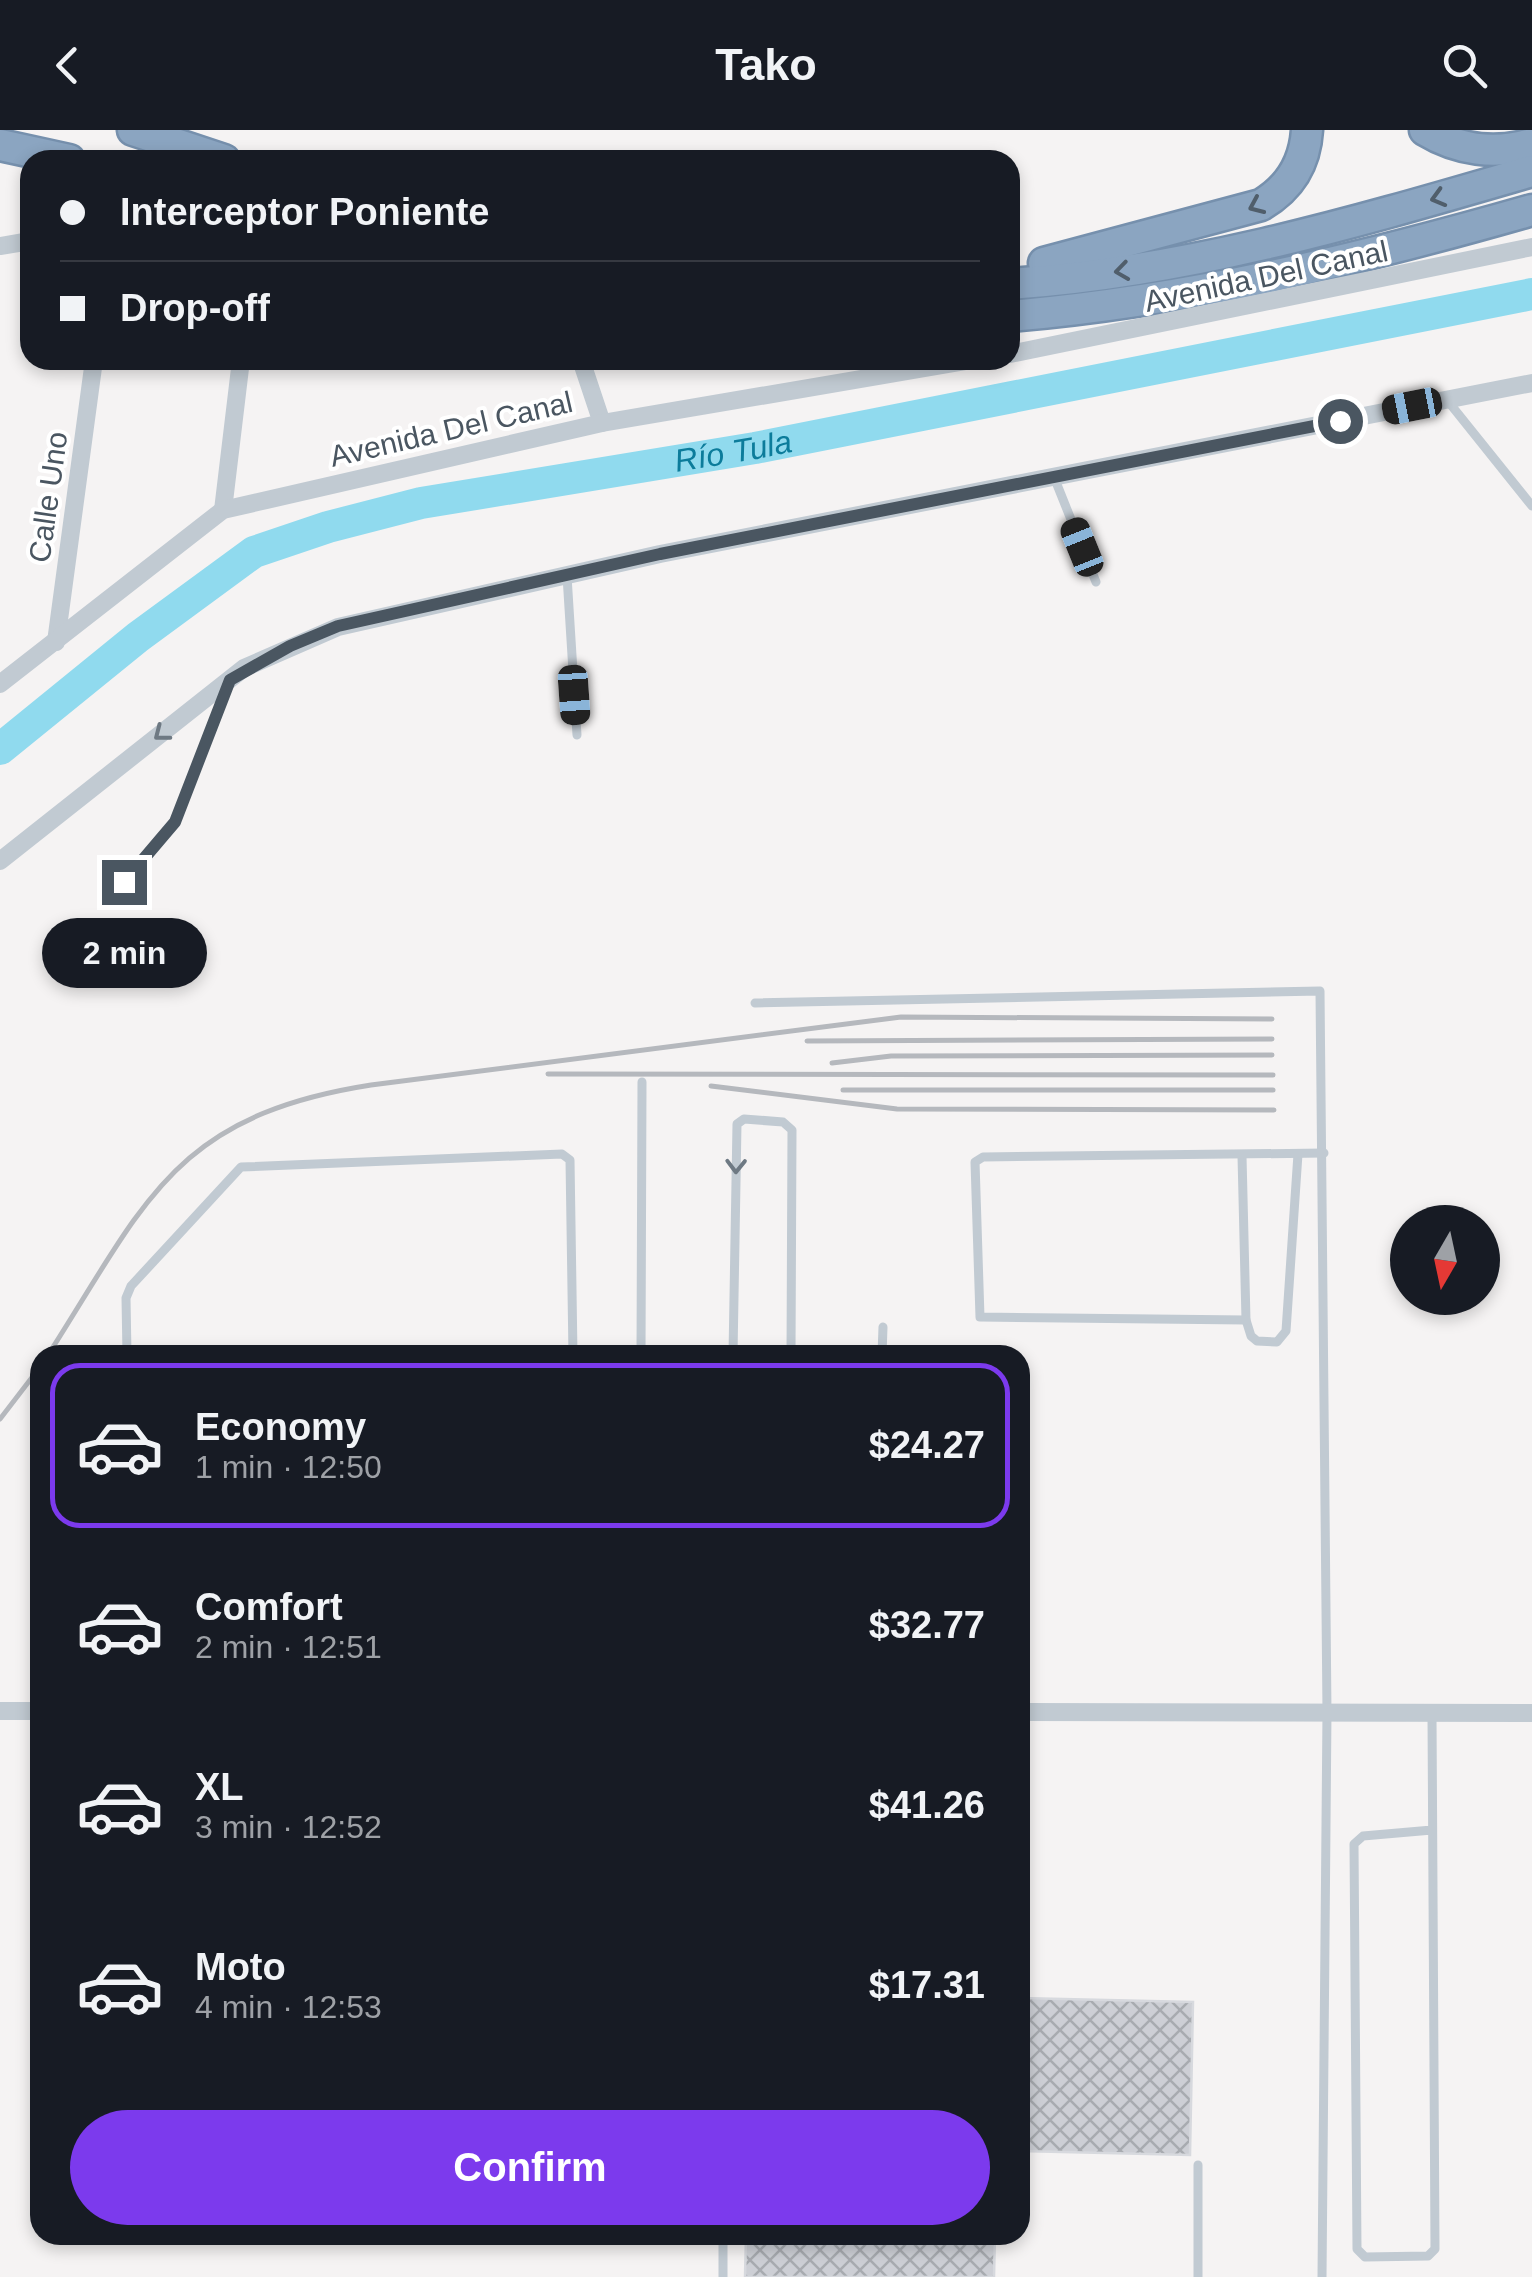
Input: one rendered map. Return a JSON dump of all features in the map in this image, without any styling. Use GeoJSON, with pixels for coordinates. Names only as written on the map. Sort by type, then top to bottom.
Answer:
{"type":"FeatureCollection","features":[{"type":"Feature","properties":{"kind":"highway"},"geometry":{"type":"LineString","coordinates":[[133,130],[194,150]]}},
{"type":"Feature","properties":{"kind":"highway"},"geometry":{"type":"LineString","coordinates":[[1020,266],[1074,258],[1251,210],[1290,182],[1302,159],[1307,130]]}},
{"type":"Feature","properties":{"kind":"highway"},"geometry":{"type":"LineString","coordinates":[[1425,130],[1482,150],[1532,144]]}},
{"type":"Feature","properties":{"kind":"highway"},"geometry":{"type":"LineString","coordinates":[[1020,283],[1178,264],[1256,248],[1532,171]]}},
{"type":"Feature","properties":{"kind":"highway"},"geometry":{"type":"LineString","coordinates":[[1020,315],[1097,308],[1370,256],[1532,210]]}},
{"type":"Feature","properties":{"kind":"street","name":"Avenida Del Canal"},"geometry":{"type":"LineString","coordinates":[[1020,352],[1532,247]]}},
{"type":"Feature","properties":{"kind":"street","name":"Calle Uno"},"geometry":{"type":"LineString","coordinates":[[56,642],[93,370]]}},
{"type":"Feature","properties":{"kind":"street"},"geometry":{"type":"LineString","coordinates":[[223,510],[239,370]]}},
{"type":"Feature","properties":{"kind":"street"},"geometry":{"type":"LineString","coordinates":[[584,370],[602,423]]}},
{"type":"Feature","properties":{"kind":"street","name":"Avenida Del Canal"},"geometry":{"type":"LineString","coordinates":[[0,684],[223,510],[602,423],[913,370]]}},
{"type":"Feature","properties":{"kind":"street"},"geometry":{"type":"LineString","coordinates":[[0,861],[230,680],[290,646],[338,626],[566,576],[1532,383]]}},
{"type":"Feature","properties":{"kind":"street"},"geometry":{"type":"LineString","coordinates":[[0,1710],[30,1710]]}},
{"type":"Feature","properties":{"kind":"street"},"geometry":{"type":"LineString","coordinates":[[1030,1712],[1532,1713]]}},
{"type":"Feature","properties":{"kind":"lane"},"geometry":{"type":"LineString","coordinates":[[1447,400],[1532,506]]}},
{"type":"Feature","properties":{"kind":"lane"},"geometry":{"type":"LineString","coordinates":[[1054,477],[1096,582]]}},
{"type":"Feature","properties":{"kind":"lane"},"geometry":{"type":"LineString","coordinates":[[566,576],[577,735]]}},
{"type":"Feature","properties":{"kind":"lane"},"geometry":{"type":"LineString","coordinates":[[124,882],[175,822],[230,680]]}},
{"type":"Feature","properties":{"kind":"lane"},"geometry":{"type":"LineString","coordinates":[[755,1003],[1320,990],[1327,1712],[1322,2277]]}},
{"type":"Feature","properties":{"kind":"lane"},"geometry":{"type":"LineString","coordinates":[[641,1345],[642,1082]]}},
{"type":"Feature","properties":{"kind":"lane"},"geometry":{"type":"LineString","coordinates":[[733,1345],[737,1124],[744,1118],[783,1122],[792,1130],[791,1345]]}},
{"type":"Feature","properties":{"kind":"lane"},"geometry":{"type":"LineString","coordinates":[[1246,1320],[980,1317],[975,1237],[978,1158],[1324,1153]]}},
{"type":"Feature","properties":{"kind":"lane"},"geometry":{"type":"LineString","coordinates":[[127,1345],[126,1298],[132,1286],[241,1167],[562,1154],[570,1160],[573,1345]]}},
{"type":"Feature","properties":{"kind":"lane"},"geometry":{"type":"LineString","coordinates":[[1242,1156],[1246,1320],[1257,1341],[1278,1342],[1286,1332],[1298,1154]]}},
{"type":"Feature","properties":{"kind":"lane"},"geometry":{"type":"LineString","coordinates":[[882,1327],[882,1345]]}},
{"type":"Feature","properties":{"kind":"lane"},"geometry":{"type":"LineString","coordinates":[[1432,1714],[1436,2249],[1428,2256],[1364,2257],[1357,2249],[1354,1844],[1363,1836],[1432,1830]]}},
{"type":"Feature","properties":{"kind":"lane"},"geometry":{"type":"LineString","coordinates":[[1198,2165],[1198,2277]]}},
{"type":"Feature","properties":{"kind":"lane"},"geometry":{"type":"LineString","coordinates":[[723,2277],[724,2245]]}},
{"type":"Feature","properties":{"kind":"building"},"geometry":{"type":"Polygon","coordinates":[[[1030,1998],[1193,2002],[1190,2155],[1030,2151],[1030,1998]]]}},
{"type":"Feature","properties":{"kind":"building"},"geometry":{"type":"Polygon","coordinates":[[[746,2245],[995,2245],[994,2277],[745,2277],[746,2245]]]}},
{"type":"Feature","properties":{"kind":"waterway","name":"Río Tula"},"geometry":{"type":"LineString","coordinates":[[0,749],[138,637],[254,552],[328,527],[421,503],[755,448],[1532,294]]}},
{"type":"Feature","properties":{"kind":"railway"},"geometry":{"type":"LineString","coordinates":[[54,1345],[112,1253],[172,1174],[208,1144],[251,1119],[304,1099],[371,1085],[901,1017],[1272,1019]]}},
{"type":"Feature","properties":{"kind":"railway"},"geometry":{"type":"LineString","coordinates":[[807,1041],[1272,1039]]}},
{"type":"Feature","properties":{"kind":"railway"},"geometry":{"type":"LineString","coordinates":[[832,1063],[891,1056],[1272,1055]]}},
{"type":"Feature","properties":{"kind":"railway"},"geometry":{"type":"LineString","coordinates":[[548,1074],[1273,1075]]}},
{"type":"Feature","properties":{"kind":"railway"},"geometry":{"type":"LineString","coordinates":[[711,1086],[897,1109],[1274,1110]]}},
{"type":"Feature","properties":{"kind":"railway"},"geometry":{"type":"LineString","coordinates":[[843,1090],[1273,1090]]}},
{"type":"Feature","properties":{"kind":"railway"},"geometry":{"type":"LineString","coordinates":[[0,1419],[30,1380]]}},
{"type":"Feature","properties":{"kind":"route"},"geometry":{"type":"LineString","coordinates":[[124,882],[175,822],[230,680],[244,668],[338,626],[660,554],[1340,421]]}}]}
